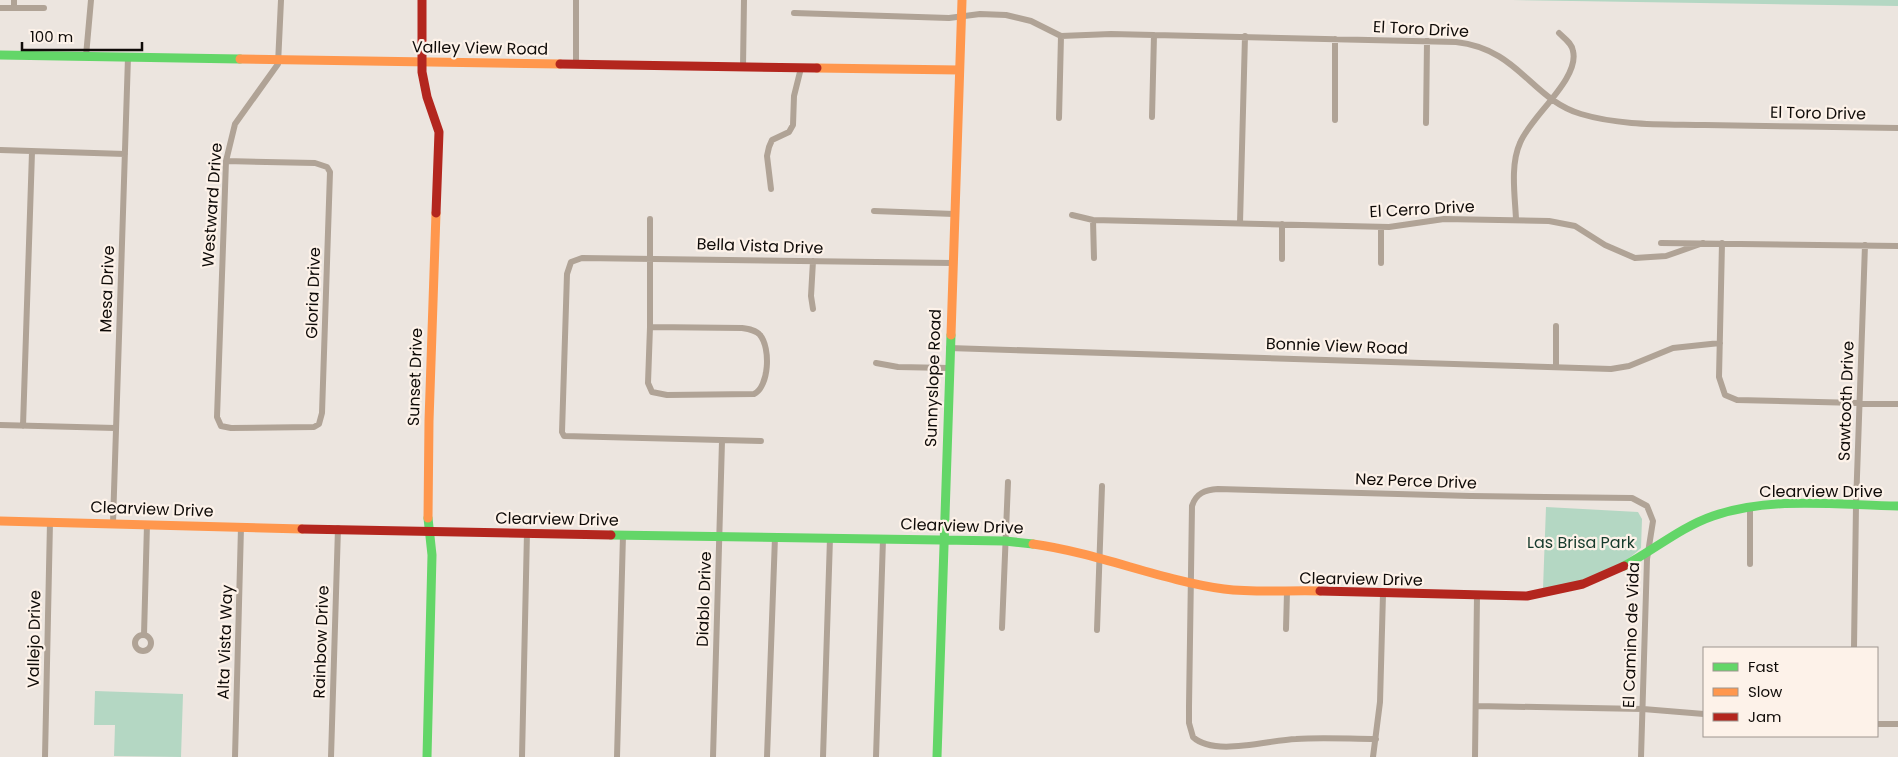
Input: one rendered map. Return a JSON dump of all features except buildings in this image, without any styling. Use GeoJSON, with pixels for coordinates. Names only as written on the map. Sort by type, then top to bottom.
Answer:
{"type":"FeatureCollection","features":[{"type":"Feature","properties":{"kind":"street"},"geometry":{"type":"LineString","coordinates":[[14,0],[14,8]]}},
{"type":"Feature","properties":{"kind":"street"},"geometry":{"type":"LineString","coordinates":[[86,56],[91,0]]}},
{"type":"Feature","properties":{"kind":"street","name":"Westward Drive"},"geometry":{"type":"LineString","coordinates":[[221,426],[218,422],[217,412],[226,161],[235,124],[275,68],[279,59],[281,0]]}},
{"type":"Feature","properties":{"kind":"street","name":"Sunset Drive"},"geometry":{"type":"LineString","coordinates":[[422,0],[422,63],[427,97],[439,132],[428,421],[427,506],[432,555],[427,757]]}},
{"type":"Feature","properties":{"kind":"street"},"geometry":{"type":"LineString","coordinates":[[576,0],[576,65]]}},
{"type":"Feature","properties":{"kind":"street"},"geometry":{"type":"LineString","coordinates":[[743,66],[744,0]]}},
{"type":"Feature","properties":{"kind":"street","name":"Sunnyslope Road"},"geometry":{"type":"LineString","coordinates":[[937,757],[959,70],[958,16],[962,0]]}},
{"type":"Feature","properties":{"kind":"street"},"geometry":{"type":"LineString","coordinates":[[0,8],[44,8]]}},
{"type":"Feature","properties":{"kind":"street"},"geometry":{"type":"LineString","coordinates":[[794,13],[958,16],[995,14],[1020,16],[1061,36],[1058,118]]}},
{"type":"Feature","properties":{"kind":"street","name":"El Toro Drive"},"geometry":{"type":"LineString","coordinates":[[1061,36],[1084,34],[1245,36],[1467,43],[1489,50],[1510,62],[1552,98],[1579,113],[1636,123],[1898,128]]}},
{"type":"Feature","properties":{"kind":"street"},"geometry":{"type":"LineString","coordinates":[[1516,220],[1517,149],[1524,135],[1567,77],[1573,61],[1572,47],[1558,34]]}},
{"type":"Feature","properties":{"kind":"street"},"geometry":{"type":"LineString","coordinates":[[1152,117],[1154,35]]}},
{"type":"Feature","properties":{"kind":"street"},"geometry":{"type":"LineString","coordinates":[[1240,223],[1245,36]]}},
{"type":"Feature","properties":{"kind":"street"},"geometry":{"type":"LineString","coordinates":[[1335,39],[1335,120]]}},
{"type":"Feature","properties":{"kind":"street"},"geometry":{"type":"LineString","coordinates":[[1426,123],[1427,41]]}},
{"type":"Feature","properties":{"kind":"street","name":"Valley View Road"},"geometry":{"type":"LineString","coordinates":[[0,54],[422,63],[959,70]]}},
{"type":"Feature","properties":{"kind":"street","name":"Mesa Drive"},"geometry":{"type":"LineString","coordinates":[[113,523],[128,57]]}},
{"type":"Feature","properties":{"kind":"street"},"geometry":{"type":"LineString","coordinates":[[771,189],[766,156],[772,140],[789,132],[793,124],[794,96],[801,68]]}},
{"type":"Feature","properties":{"kind":"street"},"geometry":{"type":"LineString","coordinates":[[0,150],[125,154]]}},
{"type":"Feature","properties":{"kind":"street"},"geometry":{"type":"LineString","coordinates":[[23,426],[32,152]]}},
{"type":"Feature","properties":{"kind":"street","name":"Gloria Drive"},"geometry":{"type":"LineString","coordinates":[[221,426],[231,428],[295,429],[310,428],[318,424],[322,414],[331,179],[329,170],[322,164],[226,161]]}},
{"type":"Feature","properties":{"kind":"street"},"geometry":{"type":"LineString","coordinates":[[874,211],[954,214]]}},
{"type":"Feature","properties":{"kind":"street","name":"El Cerro Drive"},"geometry":{"type":"LineString","coordinates":[[1072,215],[1093,220],[1381,227],[1404,226],[1444,219],[1567,223],[1605,245],[1635,258],[1666,256],[1703,243]]}},
{"type":"Feature","properties":{"kind":"street"},"geometry":{"type":"LineString","coordinates":[[650,219],[648,382],[652,392],[667,395],[754,394],[761,389],[765,371],[765,347],[761,336],[755,331],[742,328],[650,327]]}},
{"type":"Feature","properties":{"kind":"street"},"geometry":{"type":"LineString","coordinates":[[1093,220],[1094,258]]}},
{"type":"Feature","properties":{"kind":"street"},"geometry":{"type":"LineString","coordinates":[[1282,224],[1282,259]]}},
{"type":"Feature","properties":{"kind":"street"},"geometry":{"type":"LineString","coordinates":[[1381,227],[1381,263]]}},
{"type":"Feature","properties":{"kind":"street","name":"El Cerro Drive"},"geometry":{"type":"LineString","coordinates":[[1661,243],[1898,246]]}},
{"type":"Feature","properties":{"kind":"street"},"geometry":{"type":"LineString","coordinates":[[1722,243],[1719,377],[1725,395],[1737,400],[1898,404]]}},
{"type":"Feature","properties":{"kind":"street","name":"Sawtooth Drive"},"geometry":{"type":"LineString","coordinates":[[1854,647],[1856,505],[1865,245]]}},
{"type":"Feature","properties":{"kind":"street","name":"Bella Vista Drive"},"geometry":{"type":"LineString","coordinates":[[722,441],[564,436],[562,432],[567,274],[569,264],[574,260],[582,258],[650,257],[952,263]]}},
{"type":"Feature","properties":{"kind":"street"},"geometry":{"type":"LineString","coordinates":[[813,261],[811,296],[813,309]]}},
{"type":"Feature","properties":{"kind":"street"},"geometry":{"type":"LineString","coordinates":[[1556,326],[1556,367]]}},
{"type":"Feature","properties":{"kind":"street","name":"Bonnie View Road"},"geometry":{"type":"LineString","coordinates":[[949,348],[1611,369],[1629,366],[1673,348],[1720,343]]}},
{"type":"Feature","properties":{"kind":"street"},"geometry":{"type":"LineString","coordinates":[[876,364],[898,367],[949,368]]}},
{"type":"Feature","properties":{"kind":"street"},"geometry":{"type":"LineString","coordinates":[[0,426],[115,428]]}},
{"type":"Feature","properties":{"kind":"street"},"geometry":{"type":"LineString","coordinates":[[722,441],[761,441]]}},
{"type":"Feature","properties":{"kind":"street","name":"Diablo Drive"},"geometry":{"type":"LineString","coordinates":[[713,757],[722,441]]}},
{"type":"Feature","properties":{"kind":"street"},"geometry":{"type":"LineString","coordinates":[[1002,628],[1004,542],[1008,482]]}},
{"type":"Feature","properties":{"kind":"street"},"geometry":{"type":"LineString","coordinates":[[1097,630],[1102,486]]}},
{"type":"Feature","properties":{"kind":"street","name":"Nez Perce Drive"},"geometry":{"type":"LineString","coordinates":[[1191,582],[1192,506],[1194,499],[1201,492],[1218,488],[1471,496],[1630,498]]}},
{"type":"Feature","properties":{"kind":"street","name":"El Camino de Vida"},"geometry":{"type":"LineString","coordinates":[[1630,498],[1644,503],[1652,515],[1652,533],[1648,551],[1641,757]]}},
{"type":"Feature","properties":{"kind":"street","name":"Clearview Drive"},"geometry":{"type":"LineString","coordinates":[[0,521],[338,528],[429,532],[944,539],[1051,546],[1191,582],[1226,589],[1287,592],[1527,596],[1561,590],[1614,571],[1687,526],[1712,516],[1750,506],[1772,504],[1898,506]]}},
{"type":"Feature","properties":{"kind":"street"},"geometry":{"type":"LineString","coordinates":[[1750,506],[1750,564]]}},
{"type":"Feature","properties":{"kind":"street","name":"Vallejo Drive"},"geometry":{"type":"LineString","coordinates":[[45,757],[50,522]]}},
{"type":"Feature","properties":{"kind":"street"},"geometry":{"type":"LineString","coordinates":[[144,635],[147,524]]}},
{"type":"Feature","properties":{"kind":"street","name":"Alta Vista Way"},"geometry":{"type":"LineString","coordinates":[[235,757],[241,527]]}},
{"type":"Feature","properties":{"kind":"street","name":"Rainbow Drive"},"geometry":{"type":"LineString","coordinates":[[331,757],[338,528]]}},
{"type":"Feature","properties":{"kind":"street"},"geometry":{"type":"LineString","coordinates":[[522,757],[527,532]]}},
{"type":"Feature","properties":{"kind":"street"},"geometry":{"type":"LineString","coordinates":[[617,757],[623,535]]}},
{"type":"Feature","properties":{"kind":"street"},"geometry":{"type":"LineString","coordinates":[[767,757],[775,536]]}},
{"type":"Feature","properties":{"kind":"street"},"geometry":{"type":"LineString","coordinates":[[823,757],[830,538]]}},
{"type":"Feature","properties":{"kind":"street"},"geometry":{"type":"LineString","coordinates":[[876,757],[883,539]]}},
{"type":"Feature","properties":{"kind":"street"},"geometry":{"type":"LineString","coordinates":[[1191,582],[1189,722],[1193,737],[1201,744],[1234,749],[1296,739],[1376,739]]}},
{"type":"Feature","properties":{"kind":"street"},"geometry":{"type":"LineString","coordinates":[[1286,630],[1287,592]]}},
{"type":"Feature","properties":{"kind":"street"},"geometry":{"type":"LineString","coordinates":[[1373,757],[1380,702],[1383,594]]}},
{"type":"Feature","properties":{"kind":"street"},"geometry":{"type":"LineString","coordinates":[[1475,757],[1477,595]]}},
{"type":"Feature","properties":{"kind":"street"},"geometry":{"type":"LineString","coordinates":[[1476,706],[1643,709],[1703,714]]}},
{"type":"Feature","properties":{"kind":"street"},"geometry":{"type":"LineString","coordinates":[[1878,724],[1898,724]]}},
{"type":"Feature","properties":{"kind":"green space"},"geometry":{"type":"Polygon","coordinates":[[[1512,0],[1898,0],[1898,6],[1512,0]]]}},
{"type":"Feature","properties":{"kind":"green space","name":"Las Brisa Park"},"geometry":{"type":"Polygon","coordinates":[[[1546,507],[1638,512],[1642,519],[1641,548],[1621,563],[1595,576],[1543,589],[1546,507]]]}},
{"type":"Feature","properties":{"kind":"green space"},"geometry":{"type":"Polygon","coordinates":[[[95,691],[183,694],[181,757],[114,756],[115,725],[94,725],[95,691]]]}},
{"type":"Feature","properties":{"kind":"traffic: fast"},"geometry":{"type":"LineString","coordinates":[[0,55],[240,59]]}},
{"type":"Feature","properties":{"kind":"traffic: fast"},"geometry":{"type":"LineString","coordinates":[[937,757],[951,335]]}},
{"type":"Feature","properties":{"kind":"traffic: fast"},"geometry":{"type":"LineString","coordinates":[[1624,566],[1690,526],[1713,516],[1735,510],[1758,506],[1805,503],[1898,506]]}},
{"type":"Feature","properties":{"kind":"traffic: fast"},"geometry":{"type":"LineString","coordinates":[[427,757],[432,555],[428,518]]}},
{"type":"Feature","properties":{"kind":"traffic: fast"},"geometry":{"type":"LineString","coordinates":[[611,535],[1005,541],[1033,544]]}},
{"type":"Feature","properties":{"kind":"traffic: slow"},"geometry":{"type":"LineString","coordinates":[[951,335],[962,0]]}},
{"type":"Feature","properties":{"kind":"traffic: slow"},"geometry":{"type":"LineString","coordinates":[[240,59],[560,64]]}},
{"type":"Feature","properties":{"kind":"traffic: slow"},"geometry":{"type":"LineString","coordinates":[[817,68],[959,70]]}},
{"type":"Feature","properties":{"kind":"traffic: slow"},"geometry":{"type":"LineString","coordinates":[[428,518],[429,421],[436,213]]}},
{"type":"Feature","properties":{"kind":"traffic: slow"},"geometry":{"type":"LineString","coordinates":[[0,521],[302,529]]}},
{"type":"Feature","properties":{"kind":"traffic: slow"},"geometry":{"type":"LineString","coordinates":[[1033,544],[1057,548],[1200,585],[1224,589],[1320,591]]}},
{"type":"Feature","properties":{"kind":"traffic: jam"},"geometry":{"type":"LineString","coordinates":[[422,0],[422,72],[427,97],[439,132],[436,213]]}},
{"type":"Feature","properties":{"kind":"traffic: jam"},"geometry":{"type":"LineString","coordinates":[[560,64],[817,68]]}},
{"type":"Feature","properties":{"kind":"traffic: jam"},"geometry":{"type":"LineString","coordinates":[[302,529],[611,535]]}},
{"type":"Feature","properties":{"kind":"traffic: jam"},"geometry":{"type":"LineString","coordinates":[[1320,591],[1527,596],[1583,584],[1624,566]]}}]}
